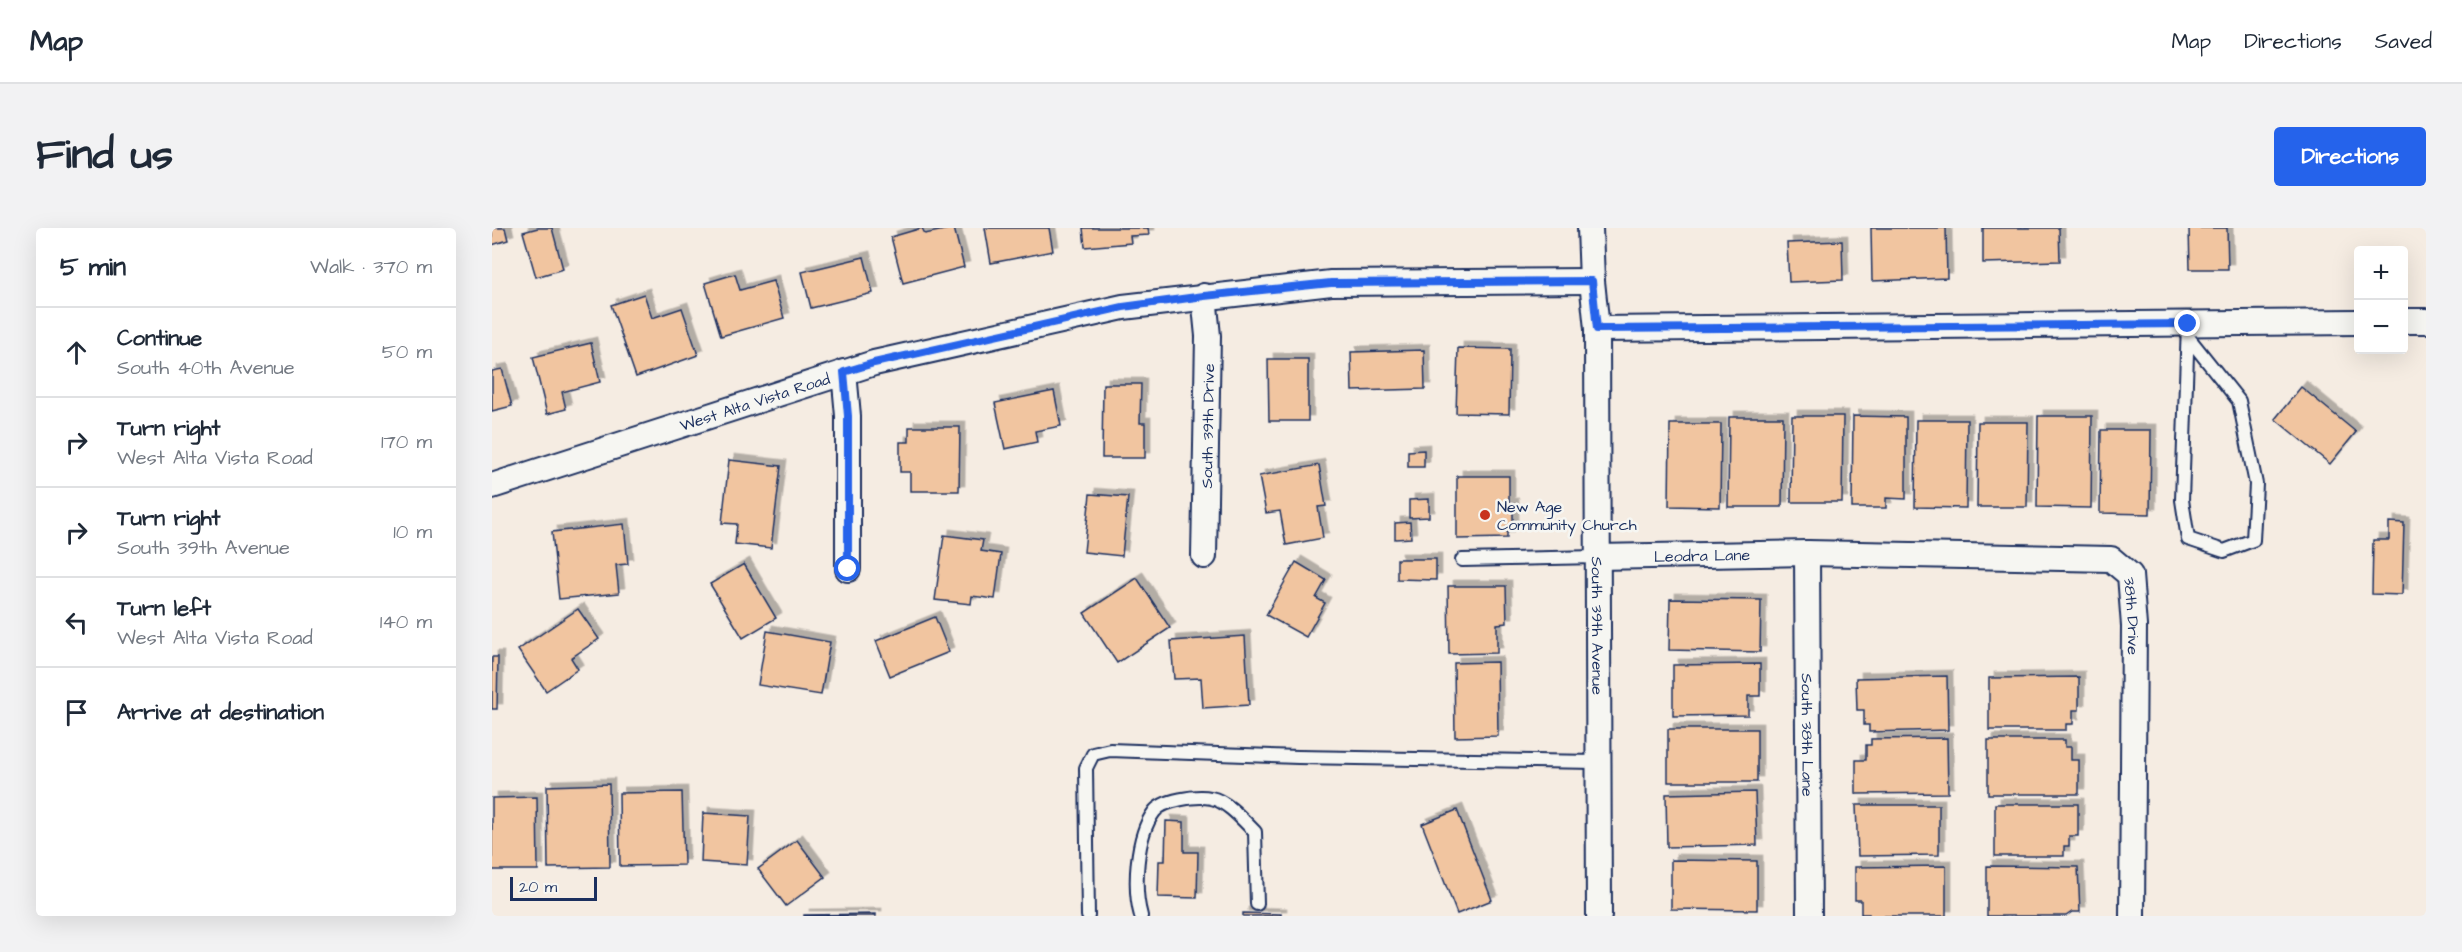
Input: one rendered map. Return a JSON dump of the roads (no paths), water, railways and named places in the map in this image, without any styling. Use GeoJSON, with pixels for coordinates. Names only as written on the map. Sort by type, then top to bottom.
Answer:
{"type":"FeatureCollection","features":[{"type":"Feature","properties":{"kind":"street","name":"South 39th Avenue"},"geometry":{"type":"LineString","coordinates":[[1590,228],[1597,329],[1599,916]]}},
{"type":"Feature","properties":{"kind":"street","name":"West Alta Vista Road"},"geometry":{"type":"LineString","coordinates":[[492,486],[874,363],[1123,307],[1331,283],[1592,281]]}},
{"type":"Feature","properties":{"kind":"street","name":"South 39th Drive"},"geometry":{"type":"LineString","coordinates":[[1204,296],[1208,336],[1204,556]]}},
{"type":"Feature","properties":{"kind":"street"},"geometry":{"type":"LineString","coordinates":[[2408,321],[2426,321]]}},
{"type":"Feature","properties":{"kind":"street"},"geometry":{"type":"LineString","coordinates":[[1597,329],[2188,331],[2354,322]]}},
{"type":"Feature","properties":{"kind":"street"},"geometry":{"type":"LineString","coordinates":[[844,372],[848,416],[848,569]]}},
{"type":"Feature","properties":{"kind":"street","name":"Leodra Lane"},"geometry":{"type":"LineString","coordinates":[[1598,557],[1807,553]]}},
{"type":"Feature","properties":{"kind":"street","name":"South 38th Lane"},"geometry":{"type":"LineString","coordinates":[[1807,553],[1809,916]]}},
{"type":"Feature","properties":{"kind":"street","name":"38th Drive"},"geometry":{"type":"LineString","coordinates":[[1807,553],[2111,559],[2130,575],[2134,626],[2132,916]]}},
{"type":"Feature","properties":{"kind":"lane"},"geometry":{"type":"LineString","coordinates":[[2188,331],[2239,401],[2256,484],[2253,540],[2224,551],[2188,539],[2182,500],[2188,331]]}},
{"type":"Feature","properties":{"kind":"lane"},"geometry":{"type":"LineString","coordinates":[[1462,560],[1598,557]]}},
{"type":"Feature","properties":{"kind":"lane"},"geometry":{"type":"LineString","coordinates":[[1088,916],[1086,768],[1093,754],[1110,750],[1309,757],[1598,762]]}},
{"type":"Feature","properties":{"kind":"lane"},"geometry":{"type":"LineString","coordinates":[[1141,916],[1138,867],[1143,831],[1155,810],[1183,798],[1212,798],[1233,810],[1255,832],[1257,904]]}},
{"type":"Feature","properties":{"kind":"place","name":"New Age Community Church"},"geometry":{"type":"Point","coordinates":[1485,515]}}]}
